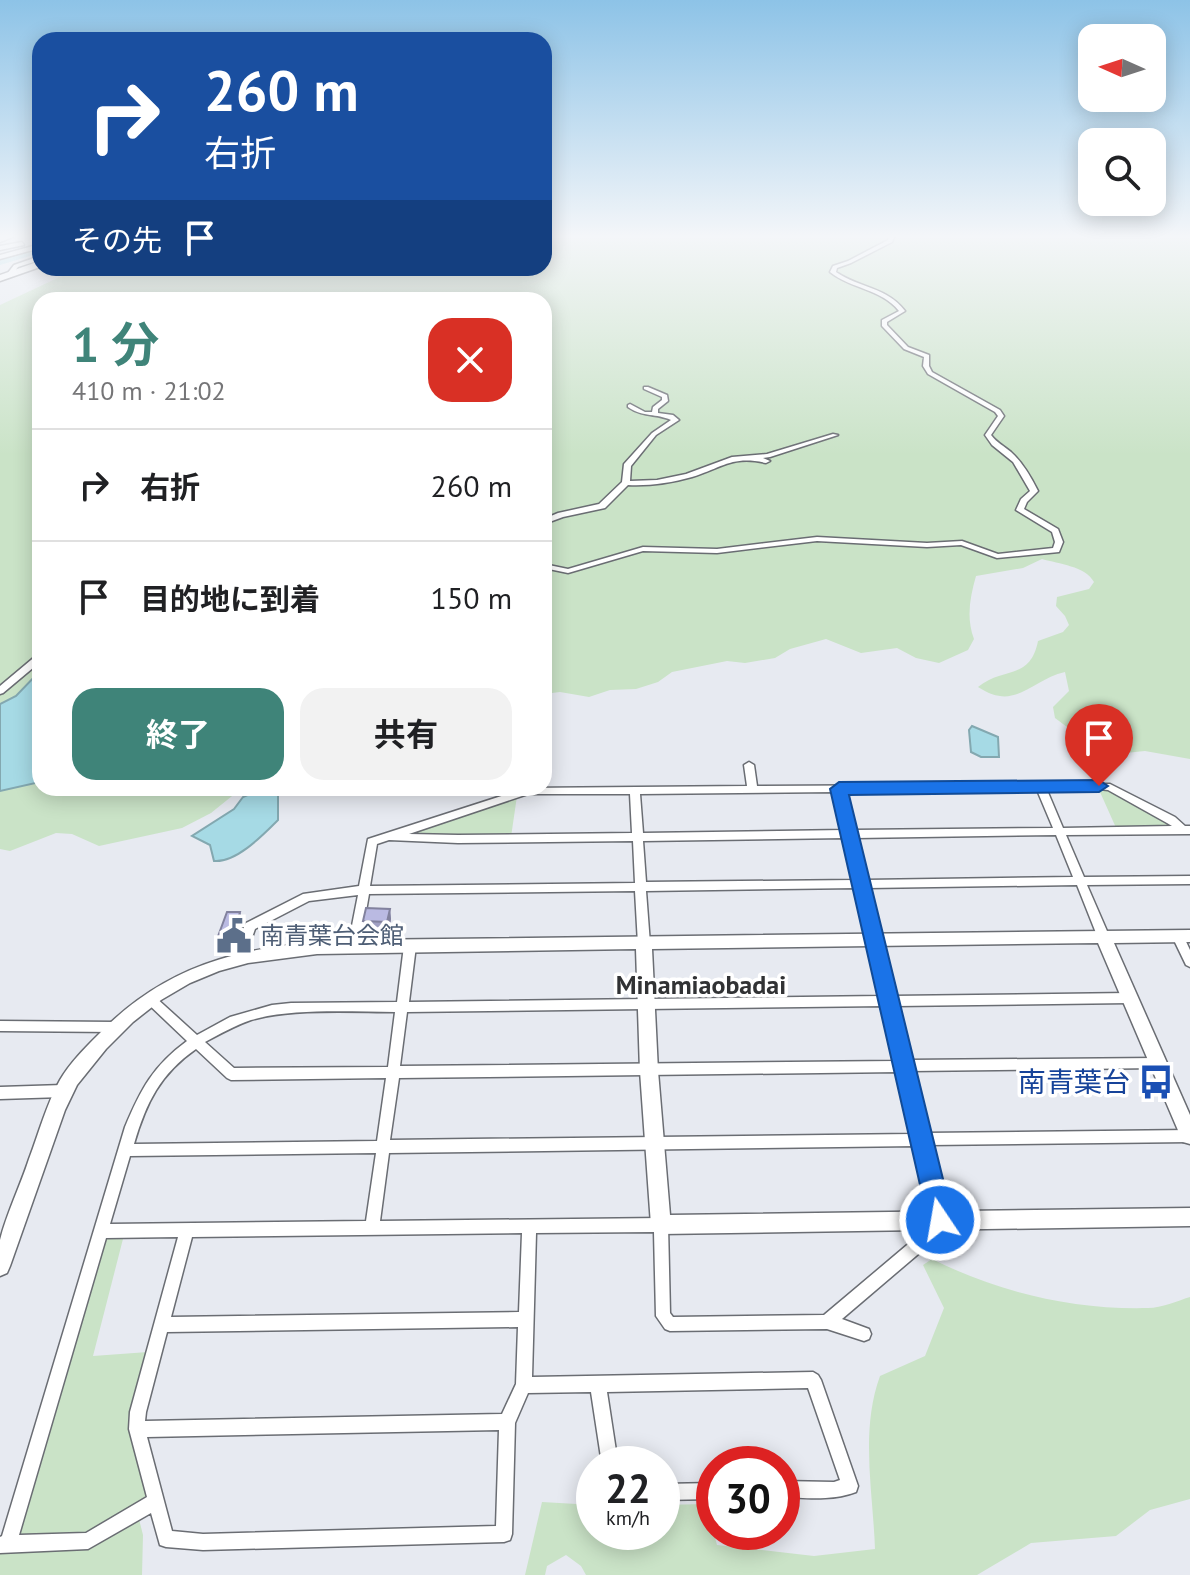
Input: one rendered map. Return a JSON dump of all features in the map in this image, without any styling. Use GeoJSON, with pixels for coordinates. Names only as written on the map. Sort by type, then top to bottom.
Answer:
{"type":"FeatureCollection","features":[{"type":"Feature","properties":{"kind":"street"},"geometry":{"type":"LineString","coordinates":[[552,566],[579,570],[643,549],[717,551],[817,539],[927,545],[962,543],[997,556],[1056,550],[1059,542],[1055,531],[1020,510],[1034,491],[1031,483],[1011,456],[992,443],[988,435],[1001,416],[998,411],[930,373],[926,366],[927,356],[906,348],[884,325],[884,321],[902,311],[900,308]]}},
{"type":"Feature","properties":{"kind":"street"},"geometry":{"type":"LineString","coordinates":[[646,388],[665,396],[665,401],[653,413]]}},
{"type":"Feature","properties":{"kind":"street"},"geometry":{"type":"LineString","coordinates":[[626,483],[627,466],[654,434],[676,420],[670,415],[653,413],[631,417],[628,410]]}},
{"type":"Feature","properties":{"kind":"street"},"geometry":{"type":"LineString","coordinates":[[552,519],[602,506],[626,483],[690,475],[710,465],[740,457],[768,456],[835,435]]}},
{"type":"Feature","properties":{"kind":"street"},"geometry":{"type":"LineString","coordinates":[[740,457],[766,461]]}},
{"type":"Feature","properties":{"kind":"street"},"geometry":{"type":"LineString","coordinates":[[0,691],[32,664]]}},
{"type":"Feature","properties":{"kind":"street"},"geometry":{"type":"LineString","coordinates":[[749,765],[752,789]]}},
{"type":"Feature","properties":{"kind":"street"},"geometry":{"type":"LineString","coordinates":[[127,1150],[1190,1136],[1041,787]]}},
{"type":"Feature","properties":{"kind":"street"},"geometry":{"type":"LineString","coordinates":[[552,791],[1110,787],[1186,830]]}},
{"type":"Feature","properties":{"kind":"street"},"geometry":{"type":"LineString","coordinates":[[839,789],[940,1220]]}},
{"type":"Feature","properties":{"kind":"street"},"geometry":{"type":"LineString","coordinates":[[635,791],[649,1071],[661,1225],[663,1316],[670,1324],[827,1322],[864,1334]]}},
{"type":"Feature","properties":{"kind":"street"},"geometry":{"type":"LineString","coordinates":[[354,946],[372,842],[512,796]]}},
{"type":"Feature","properties":{"kind":"street"},"geometry":{"type":"LineString","coordinates":[[385,836],[458,839],[1186,830]]}},
{"type":"Feature","properties":{"kind":"street"},"geometry":{"type":"LineString","coordinates":[[245,956],[243,946],[250,926],[307,897],[364,890],[1190,880]]}},
{"type":"Feature","properties":{"kind":"street"},"geometry":{"type":"LineString","coordinates":[[0,1266],[63,1091],[115,1027],[150,999],[186,977],[245,956],[279,949],[354,946],[1184,936],[1190,962]]}},
{"type":"Feature","properties":{"kind":"street"},"geometry":{"type":"LineString","coordinates":[[372,1229],[410,946]]}},
{"type":"Feature","properties":{"kind":"street"},"geometry":{"type":"LineString","coordinates":[[155,1501],[88,1541],[4,1544],[103,1231],[132,1127],[155,1079],[194,1042],[236,1021],[278,1009],[1129,998]]}},
{"type":"Feature","properties":{"kind":"street"},"geometry":{"type":"LineString","coordinates":[[150,999],[231,1074],[1157,1063]]}},
{"type":"Feature","properties":{"kind":"street"},"geometry":{"type":"LineString","coordinates":[[0,1026],[115,1027]]}},
{"type":"Feature","properties":{"kind":"street"},"geometry":{"type":"LineString","coordinates":[[0,1093],[63,1091]]}},
{"type":"Feature","properties":{"kind":"street"},"geometry":{"type":"LineString","coordinates":[[103,1231],[1190,1217]]}},
{"type":"Feature","properties":{"kind":"street"},"geometry":{"type":"LineString","coordinates":[[827,1322],[918,1245],[940,1220]]}},
{"type":"Feature","properties":{"kind":"street"},"geometry":{"type":"LineString","coordinates":[[186,1232],[138,1412],[137,1429],[166,1539],[176,1542],[504,1534],[507,1422],[524,1385],[529,1227]]}},
{"type":"Feature","properties":{"kind":"street"},"geometry":{"type":"LineString","coordinates":[[161,1325],[527,1319]]}},
{"type":"Feature","properties":{"kind":"street"},"geometry":{"type":"LineString","coordinates":[[524,1385],[813,1380],[850,1486],[834,1490],[800,1489]]}},
{"type":"Feature","properties":{"kind":"street"},"geometry":{"type":"LineString","coordinates":[[598,1384],[607,1446]]}},
{"type":"Feature","properties":{"kind":"street"},"geometry":{"type":"LineString","coordinates":[[137,1429],[507,1422]]}},
{"type":"Feature","properties":{"kind":"green space"},"geometry":{"type":"Polygon","coordinates":[[[0,308],[32,308],[32,796],[232,796],[211,813],[182,828],[99,846],[72,834],[56,833],[10,851],[0,849],[0,308]]]}},
{"type":"Feature","properties":{"kind":"green space"},"geometry":{"type":"Polygon","coordinates":[[[552,308],[1190,308],[1190,759],[1145,751],[1125,753],[1071,730],[1055,718],[1053,707],[1069,691],[1065,672],[1013,695],[991,694],[978,687],[1022,668],[1034,654],[1038,641],[1063,632],[1069,625],[1056,606],[1057,597],[1089,589],[1094,582],[1078,569],[1042,559],[1023,568],[976,576],[970,608],[974,639],[968,650],[939,663],[916,658],[897,648],[861,653],[826,639],[790,649],[775,658],[745,663],[727,661],[672,672],[658,682],[636,689],[610,690],[589,697],[552,693],[552,308]]]}},
{"type":"Feature","properties":{"kind":"green space"},"geometry":{"type":"Polygon","coordinates":[[[1102,788],[1118,792],[1180,829],[1117,830],[1100,792],[1102,788]]]}},
{"type":"Feature","properties":{"kind":"green space"},"geometry":{"type":"Polygon","coordinates":[[[517,796],[511,837],[394,835],[517,796]]]}},
{"type":"Feature","properties":{"kind":"green space"},"geometry":{"type":"Polygon","coordinates":[[[106,1235],[124,1235],[93,1356],[148,1352],[132,1414],[148,1497],[88,1532],[14,1537],[106,1235]]]}},
{"type":"Feature","properties":{"kind":"green space"},"geometry":{"type":"Polygon","coordinates":[[[932,1259],[1010,1290],[1092,1306],[1148,1308],[1190,1297],[1190,1499],[1150,1510],[1116,1536],[1031,1543],[977,1575],[586,1575],[581,1566],[566,1555],[547,1566],[545,1575],[525,1575],[542,1502],[576,1504],[576,1550],[680,1550],[680,1505],[696,1504],[696,1550],[761,1550],[814,1556],[875,1549],[869,1440],[870,1418],[880,1376],[925,1356],[944,1308],[923,1265],[932,1259]]]}},
{"type":"Feature","properties":{"kind":"green space"},"geometry":{"type":"Polygon","coordinates":[[[138,1515],[143,1535],[142,1575],[0,1575],[0,1552],[89,1549],[138,1515]]]}},
{"type":"Feature","properties":{"kind":"water"},"geometry":{"type":"Polygon","coordinates":[[[32,679],[32,784],[0,791],[0,704],[16,696],[32,679]]]}},
{"type":"Feature","properties":{"kind":"water"},"geometry":{"type":"Polygon","coordinates":[[[972,726],[998,737],[999,757],[981,757],[971,752],[969,730],[972,726]]]}},
{"type":"Feature","properties":{"kind":"water"},"geometry":{"type":"Polygon","coordinates":[[[278,796],[278,820],[240,853],[214,861],[210,845],[192,836],[234,809],[243,797],[278,796]]]}},
{"type":"Feature","properties":{"kind":"building"},"geometry":{"type":"Polygon","coordinates":[[[366,908],[390,909],[387,922],[363,921],[366,908]]]}},
{"type":"Feature","properties":{"kind":"building"},"geometry":{"type":"Polygon","coordinates":[[[227,912],[240,912],[232,940],[217,939],[227,912]]]}},
{"type":"Feature","properties":{"kind":"place","name":"南青葉台会館"},"geometry":{"type":"Point","coordinates":[234,936]}},
{"type":"Feature","properties":{"kind":"place","name":"南青葉台"},"geometry":{"type":"Point","coordinates":[1156,1082]}},
{"type":"Feature","properties":{"kind":"district","name":"Minamiaobadai"},"geometry":{"type":"Point","coordinates":[701,985]}},
{"type":"Feature","properties":{"kind":"route"},"geometry":{"type":"LineString","coordinates":[[940,1220],[911,1084],[839,789],[1099,786]]}}]}
